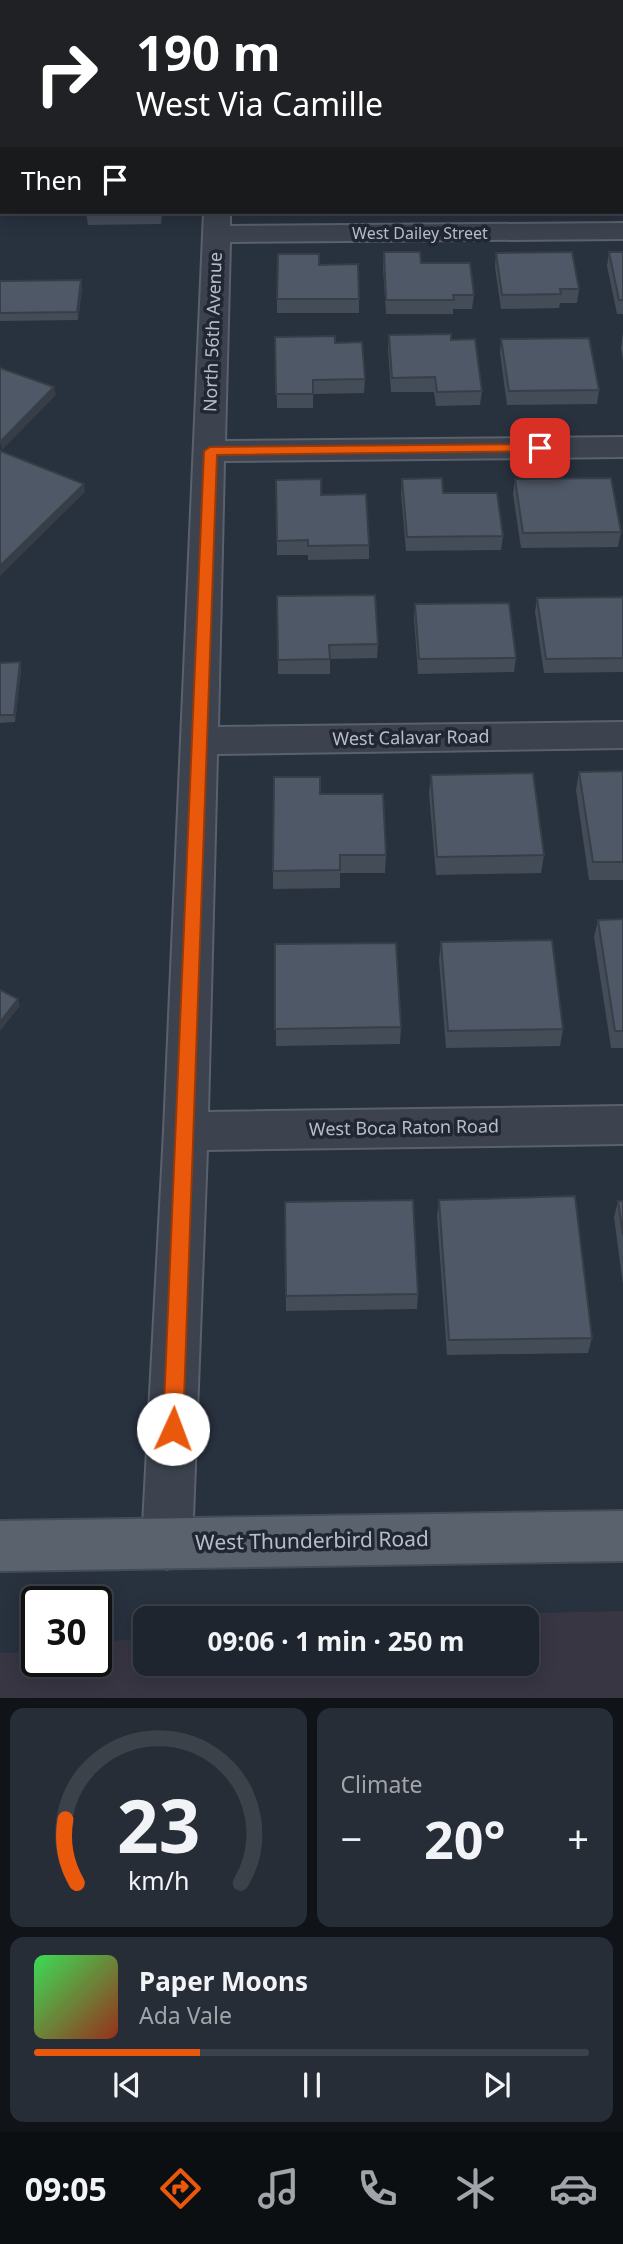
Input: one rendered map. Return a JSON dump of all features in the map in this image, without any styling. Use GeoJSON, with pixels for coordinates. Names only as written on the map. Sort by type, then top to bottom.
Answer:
{"type":"FeatureCollection","features":[{"type":"Feature","properties":{"kind":"main road","name":"West Thunderbird Road"},"geometry":{"type":"LineString","coordinates":[[0,1546],[623,1536]]}},
{"type":"Feature","properties":{"kind":"street","name":"West Dailey Street"},"geometry":{"type":"LineString","coordinates":[[217,223],[623,231]]}},
{"type":"Feature","properties":{"kind":"street","name":"North 56th Avenue"},"geometry":{"type":"LineString","coordinates":[[167,1544],[186,1131],[217,223]]}},
{"type":"Feature","properties":{"kind":"street"},"geometry":{"type":"LineString","coordinates":[[210,451],[623,447]]}},
{"type":"Feature","properties":{"kind":"street","name":"West Calavar Road"},"geometry":{"type":"LineString","coordinates":[[199,741],[623,735]]}},
{"type":"Feature","properties":{"kind":"street","name":"West Boca Raton Road"},"geometry":{"type":"LineString","coordinates":[[186,1131],[623,1125]]}},
{"type":"Feature","properties":{"kind":"shaded area"},"geometry":{"type":"Polygon","coordinates":[[[623,1611],[623,1698],[0,1698],[0,1653],[21,1652],[21,1677],[112,1677],[112,1642],[133,1639],[133,1676],[539,1676],[539,1613],[623,1611]]]}},
{"type":"Feature","properties":{"kind":"building"},"geometry":{"type":"Polygon","coordinates":[[[384,252],[420,252],[421,263],[470,263],[474,295],[453,295],[454,300],[386,300],[384,252]]]}},
{"type":"Feature","properties":{"kind":"building"},"geometry":{"type":"Polygon","coordinates":[[[572,252],[579,289],[560,289],[561,294],[502,295],[496,253],[572,252]]]}},
{"type":"Feature","properties":{"kind":"building"},"geometry":{"type":"Polygon","coordinates":[[[609,252],[623,252],[623,300],[619,300],[609,252]]]}},
{"type":"Feature","properties":{"kind":"building"},"geometry":{"type":"Polygon","coordinates":[[[278,254],[319,254],[319,265],[358,264],[359,299],[277,299],[278,254]]]}},
{"type":"Feature","properties":{"kind":"building"},"geometry":{"type":"Polygon","coordinates":[[[81,280],[77,312],[0,313],[0,281],[81,280]]]}},
{"type":"Feature","properties":{"kind":"building"},"geometry":{"type":"Polygon","coordinates":[[[451,334],[451,340],[475,339],[482,391],[437,392],[435,377],[392,378],[389,335],[451,334]]]}},
{"type":"Feature","properties":{"kind":"building"},"geometry":{"type":"Polygon","coordinates":[[[335,336],[335,343],[362,342],[365,379],[313,380],[313,394],[276,394],[275,337],[335,336]]]}},
{"type":"Feature","properties":{"kind":"building"},"geometry":{"type":"Polygon","coordinates":[[[589,338],[599,390],[509,391],[501,339],[589,338]]]}},
{"type":"Feature","properties":{"kind":"building"},"geometry":{"type":"Polygon","coordinates":[[[0,368],[54,387],[0,442],[0,368]]]}},
{"type":"Feature","properties":{"kind":"building"},"geometry":{"type":"Polygon","coordinates":[[[0,451],[84,484],[0,566],[0,451]]]}},
{"type":"Feature","properties":{"kind":"building"},"geometry":{"type":"Polygon","coordinates":[[[442,478],[443,493],[497,493],[503,536],[407,537],[402,479],[442,478]]]}},
{"type":"Feature","properties":{"kind":"building"},"geometry":{"type":"Polygon","coordinates":[[[611,478],[621,532],[523,533],[515,479],[611,478]]]}},
{"type":"Feature","properties":{"kind":"building"},"geometry":{"type":"Polygon","coordinates":[[[321,479],[321,495],[366,494],[369,545],[308,546],[308,540],[277,541],[276,480],[321,479]]]}},
{"type":"Feature","properties":{"kind":"building"},"geometry":{"type":"Polygon","coordinates":[[[375,595],[378,644],[329,645],[330,659],[278,660],[277,596],[375,595]]]}},
{"type":"Feature","properties":{"kind":"building"},"geometry":{"type":"Polygon","coordinates":[[[623,597],[623,658],[546,659],[537,598],[623,597]]]}},
{"type":"Feature","properties":{"kind":"building"},"geometry":{"type":"Polygon","coordinates":[[[509,603],[516,658],[419,659],[415,604],[509,603]]]}},
{"type":"Feature","properties":{"kind":"building"},"geometry":{"type":"Polygon","coordinates":[[[20,662],[14,715],[0,715],[0,663],[20,662]]]}},
{"type":"Feature","properties":{"kind":"building"},"geometry":{"type":"Polygon","coordinates":[[[623,771],[623,862],[593,862],[579,772],[623,771]]]}},
{"type":"Feature","properties":{"kind":"building"},"geometry":{"type":"Polygon","coordinates":[[[533,773],[544,855],[437,857],[431,775],[533,773]]]}},
{"type":"Feature","properties":{"kind":"building"},"geometry":{"type":"Polygon","coordinates":[[[274,777],[320,777],[320,794],[383,794],[386,855],[340,855],[340,870],[273,871],[274,777]]]}},
{"type":"Feature","properties":{"kind":"building"},"geometry":{"type":"Polygon","coordinates":[[[623,919],[623,1031],[615,1031],[598,920],[623,919]]]}},
{"type":"Feature","properties":{"kind":"building"},"geometry":{"type":"Polygon","coordinates":[[[552,940],[563,1029],[448,1031],[441,942],[552,940]]]}},
{"type":"Feature","properties":{"kind":"building"},"geometry":{"type":"Polygon","coordinates":[[[396,943],[401,1027],[275,1029],[275,944],[396,943]]]}},
{"type":"Feature","properties":{"kind":"building"},"geometry":{"type":"Polygon","coordinates":[[[0,990],[18,999],[0,1022],[0,990]]]}},
{"type":"Feature","properties":{"kind":"building"},"geometry":{"type":"Polygon","coordinates":[[[575,1196],[592,1338],[449,1340],[439,1200],[575,1196]]]}},
{"type":"Feature","properties":{"kind":"building"},"geometry":{"type":"Polygon","coordinates":[[[413,1200],[418,1294],[286,1296],[285,1202],[413,1200]]]}},
{"type":"Feature","properties":{"kind":"building"},"geometry":{"type":"Polygon","coordinates":[[[618,1201],[623,1201],[623,1235],[618,1201]]]}},
{"type":"Feature","properties":{"kind":"route"},"geometry":{"type":"LineString","coordinates":[[173,1429],[210,451],[540,448]]}}]}
